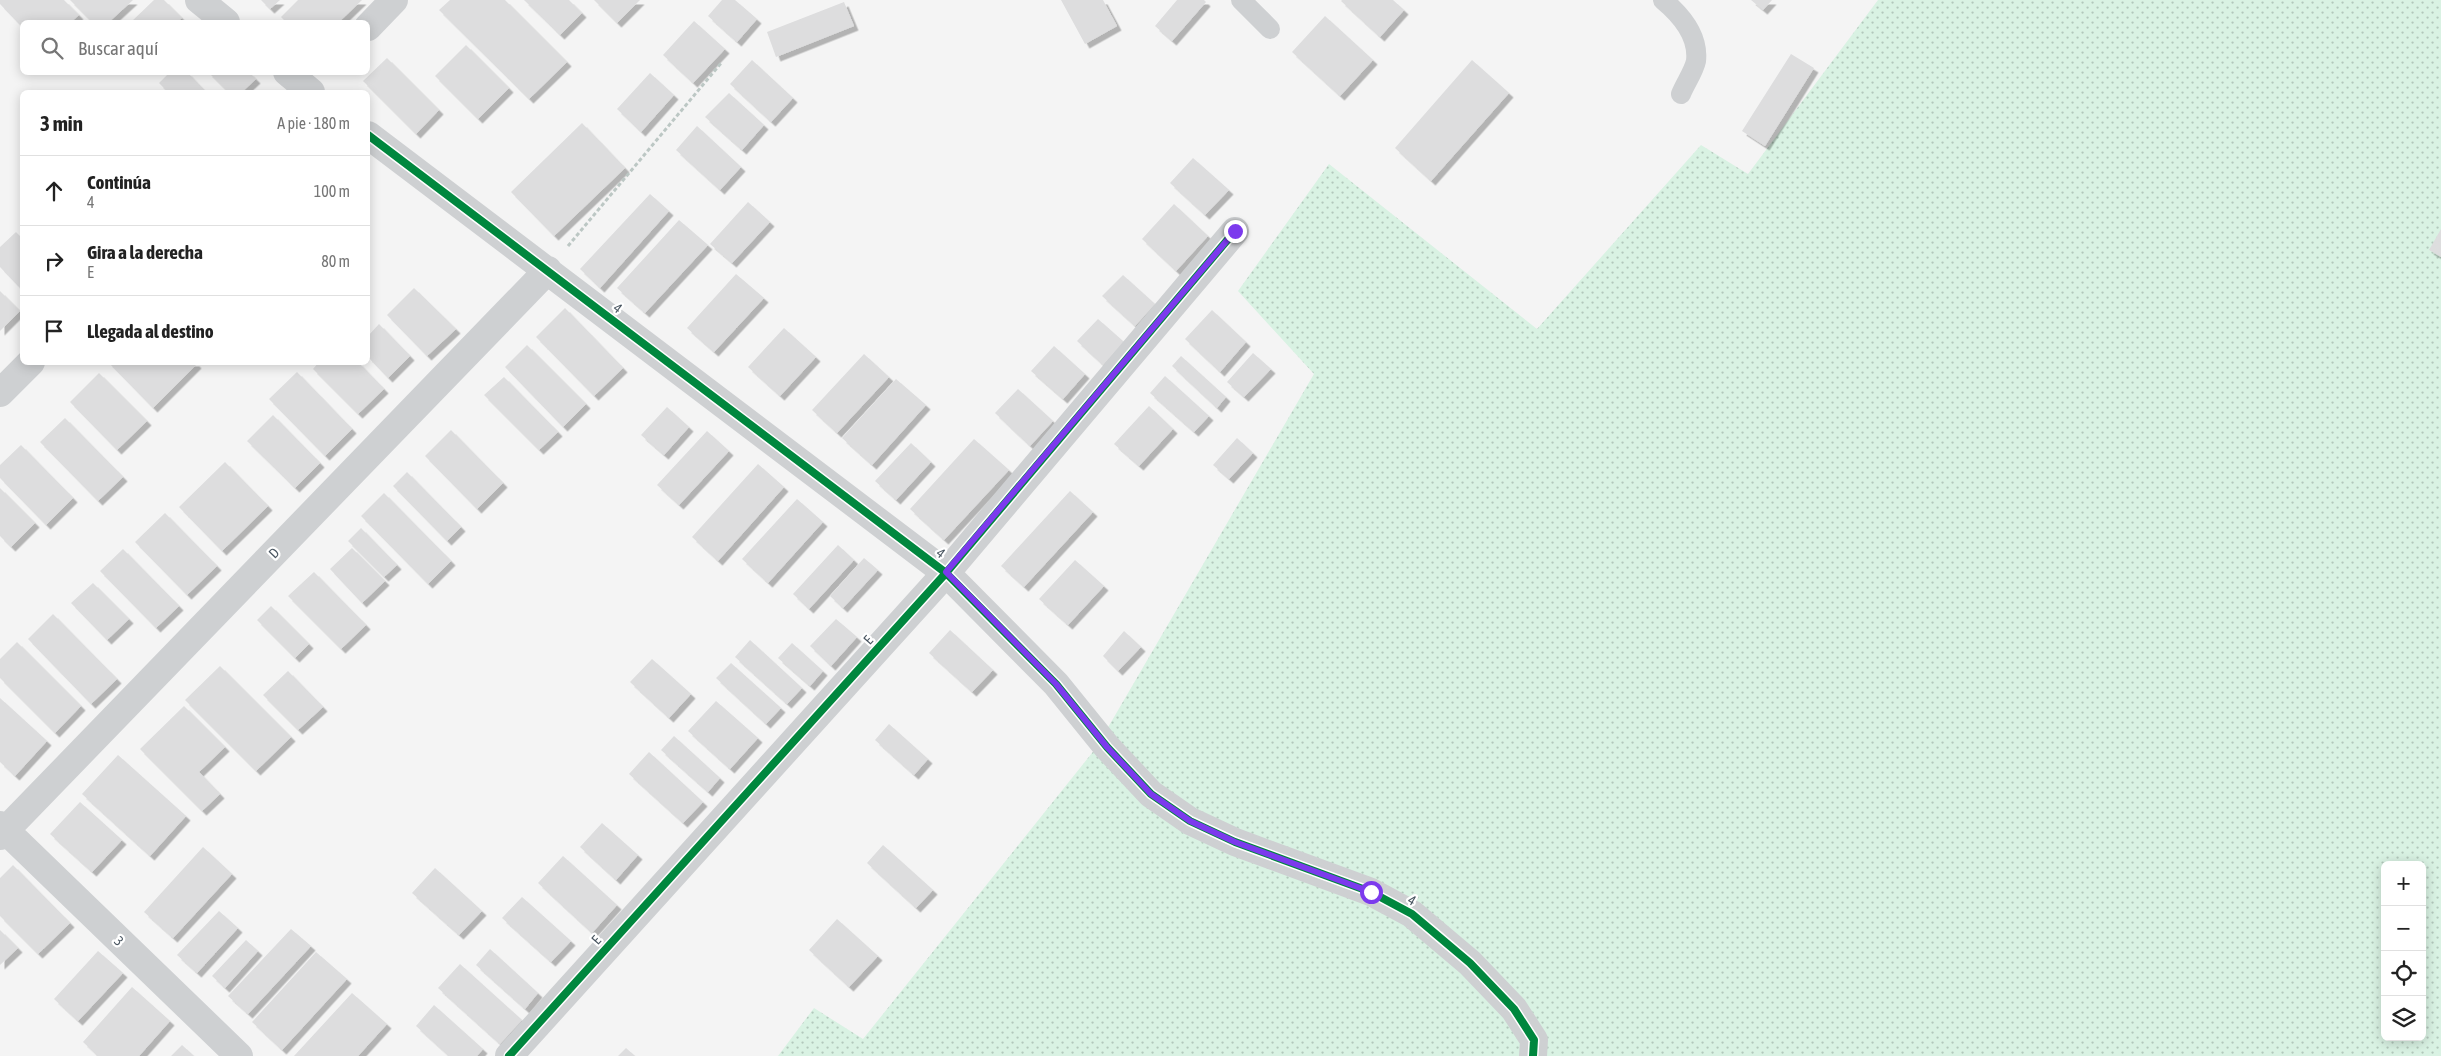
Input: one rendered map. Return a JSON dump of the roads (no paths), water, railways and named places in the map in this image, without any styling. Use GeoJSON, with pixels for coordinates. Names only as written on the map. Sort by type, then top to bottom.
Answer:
{"type":"FeatureCollection","features":[{"type":"Feature","properties":{"kind":"street"},"geometry":{"type":"LineString","coordinates":[[199,0],[224,20]]}},
{"type":"Feature","properties":{"kind":"street"},"geometry":{"type":"LineString","coordinates":[[370,24],[394,0]]}},
{"type":"Feature","properties":{"kind":"street","name":"4"},"geometry":{"type":"LineString","coordinates":[[370,136],[946,572],[1056,684],[1107,747],[1151,794],[1190,821],[1235,842],[1371,892],[1412,914],[1470,964],[1514,1008],[1534,1040],[1533,1056]]}},
{"type":"Feature","properties":{"kind":"street","name":"E"},"geometry":{"type":"LineString","coordinates":[[509,1056],[946,572],[1235,231]]}},
{"type":"Feature","properties":{"kind":"street","name":"D"},"geometry":{"type":"LineString","coordinates":[[2,831],[548,270]]}},
{"type":"Feature","properties":{"kind":"street"},"geometry":{"type":"LineString","coordinates":[[0,393],[28,365]]}},
{"type":"Feature","properties":{"kind":"street","name":"3"},"geometry":{"type":"LineString","coordinates":[[2,831],[239,1056]]}},
{"type":"Feature","properties":{"kind":"lane"},"geometry":{"type":"LineString","coordinates":[[1241,0],[1270,29]]}},
{"type":"Feature","properties":{"kind":"lane"},"geometry":{"type":"LineString","coordinates":[[1663,0],[1683,17],[1693,40],[1696,61],[1681,94]]}}]}
